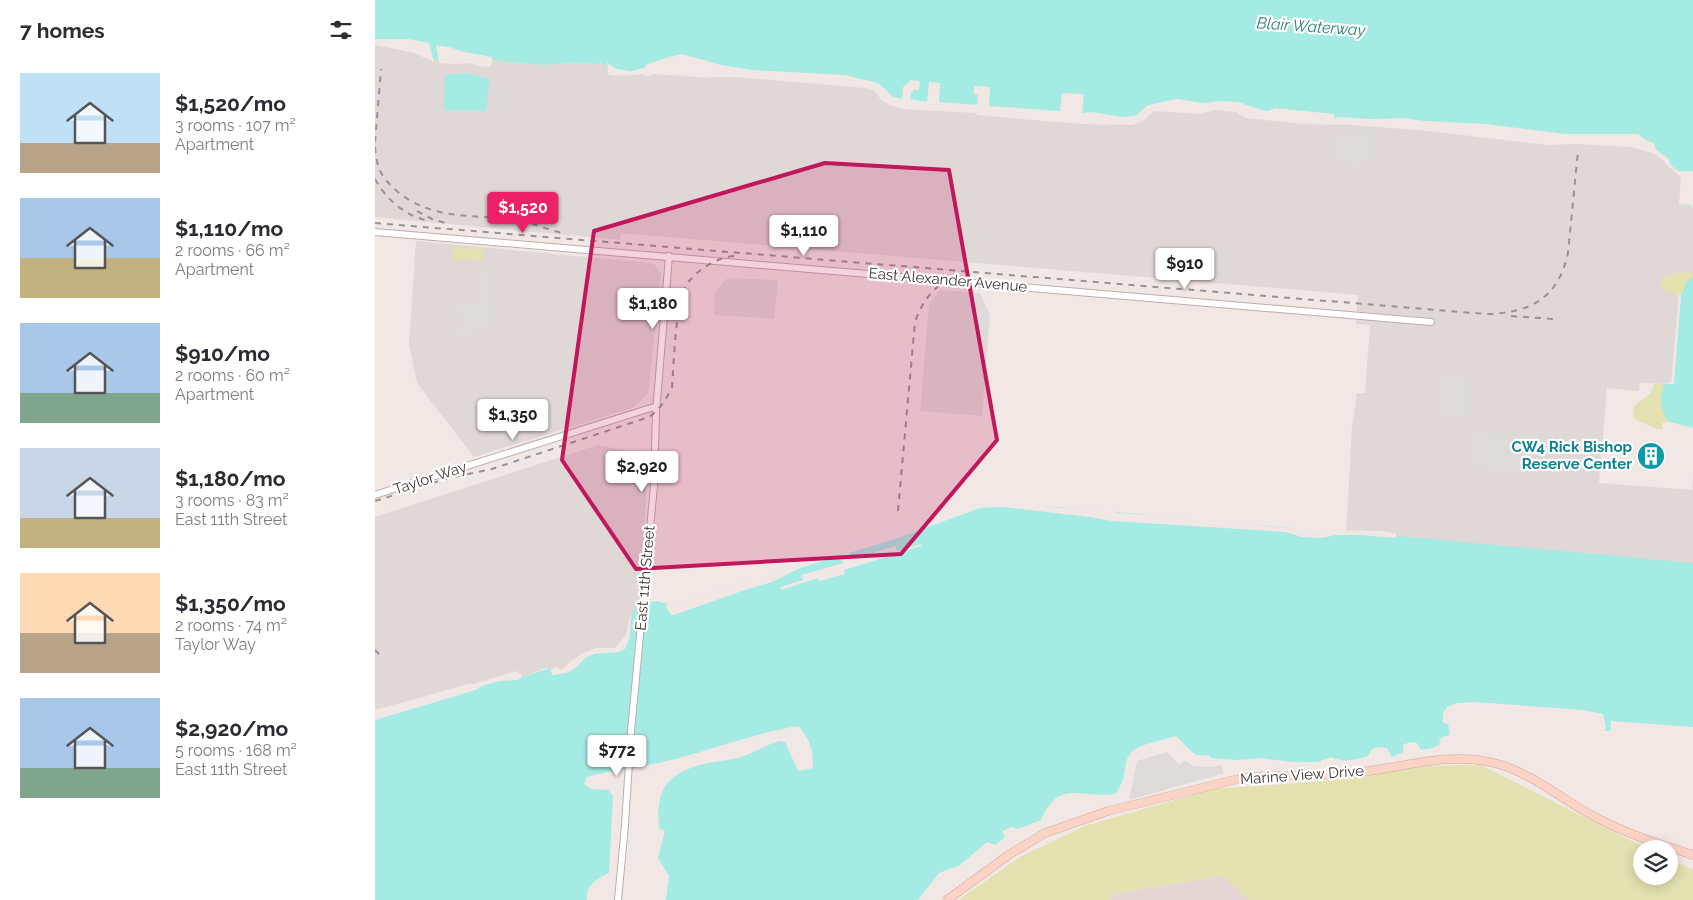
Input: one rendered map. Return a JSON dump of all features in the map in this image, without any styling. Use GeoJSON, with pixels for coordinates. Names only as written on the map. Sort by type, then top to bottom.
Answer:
{"type":"FeatureCollection","features":[{"type":"Feature","properties":{"kind":"main road","name":"Marine View Drive"},"geometry":{"type":"LineString","coordinates":[[947,900],[1010,854],[1036,838],[1057,828],[1108,811],[1242,778],[1355,773],[1443,760],[1469,759],[1498,764],[1513,769],[1536,780],[1600,820],[1693,855]]}},
{"type":"Feature","properties":{"kind":"street","name":"East Alexander Avenue"},"geometry":{"type":"LineString","coordinates":[[375,232],[1431,322]]}},
{"type":"Feature","properties":{"kind":"street","name":"East 11th Street"},"geometry":{"type":"LineString","coordinates":[[618,900],[631,732],[654,486],[657,406],[669,256]]}},
{"type":"Feature","properties":{"kind":"street","name":"Taylor Way"},"geometry":{"type":"LineString","coordinates":[[375,495],[657,406]]}},
{"type":"Feature","properties":{"kind":"highlighted area"},"geometry":{"type":"Polygon","coordinates":[[[825,163],[949,170],[997,440],[901,554],[636,569],[562,460],[594,231],[825,163]]]}},
{"type":"Feature","properties":{"kind":"shaded area"},"geometry":{"type":"Polygon","coordinates":[[[375,43],[414,50],[439,61],[492,64],[492,60],[541,65],[571,63],[606,64],[643,72],[645,77],[654,74],[709,78],[735,77],[876,89],[1154,108],[1215,108],[1631,144],[1654,151],[1684,175],[1693,207],[1693,278],[1674,384],[1640,383],[1639,391],[1607,388],[1599,483],[1692,490],[1693,477],[1693,578],[1395,552],[1396,533],[1346,531],[1352,429],[1357,393],[1365,393],[1370,325],[1356,324],[1358,295],[632,234],[621,234],[620,240],[375,217],[375,43]]]}},
{"type":"Feature","properties":{"kind":"shaded area"},"geometry":{"type":"Polygon","coordinates":[[[1339,128],[1372,130],[1369,163],[1358,173],[1344,160],[1330,159],[1331,136],[1338,136],[1339,128]]]}},
{"type":"Feature","properties":{"kind":"shaded area"},"geometry":{"type":"Polygon","coordinates":[[[416,241],[655,265],[661,274],[648,394],[632,408],[474,457],[417,383],[409,344],[416,241]]]}},
{"type":"Feature","properties":{"kind":"shaded area"},"geometry":{"type":"Polygon","coordinates":[[[453,247],[484,249],[483,261],[452,259],[453,247]]]}},
{"type":"Feature","properties":{"kind":"shaded area"},"geometry":{"type":"Polygon","coordinates":[[[479,266],[494,268],[488,327],[482,333],[477,333],[474,340],[456,340],[452,328],[458,328],[459,320],[458,318],[454,319],[454,304],[473,304],[475,302],[479,266]]]}},
{"type":"Feature","properties":{"kind":"shaded area"},"geometry":{"type":"Polygon","coordinates":[[[1691,272],[1693,275],[1693,424],[1666,422],[1662,423],[1662,429],[1656,429],[1633,418],[1634,406],[1651,393],[1654,384],[1674,384],[1681,295],[1666,291],[1660,283],[1670,275],[1691,272]]]}},
{"type":"Feature","properties":{"kind":"shaded area"},"geometry":{"type":"Polygon","coordinates":[[[726,279],[778,280],[774,319],[714,315],[715,293],[726,279]]]}},
{"type":"Feature","properties":{"kind":"shaded area"},"geometry":{"type":"Polygon","coordinates":[[[940,290],[980,293],[990,315],[982,416],[920,411],[929,305],[940,290]]]}},
{"type":"Feature","properties":{"kind":"shaded area"},"geometry":{"type":"Polygon","coordinates":[[[1436,373],[1470,374],[1466,417],[1440,416],[1440,413],[1432,413],[1436,373]]]}},
{"type":"Feature","properties":{"kind":"shaded area"},"geometry":{"type":"Polygon","coordinates":[[[1470,431],[1534,436],[1531,474],[1467,470],[1470,431]]]}},
{"type":"Feature","properties":{"kind":"shaded area"},"geometry":{"type":"Polygon","coordinates":[[[598,445],[645,455],[646,501],[639,607],[636,608],[624,641],[613,649],[587,653],[561,670],[545,668],[522,677],[513,673],[375,713],[375,517],[598,445]]]}},
{"type":"Feature","properties":{"kind":"shaded area"},"geometry":{"type":"Polygon","coordinates":[[[1167,752],[1179,765],[1185,760],[1193,766],[1211,767],[1222,765],[1224,773],[1129,800],[1137,761],[1167,752]]]}},
{"type":"Feature","properties":{"kind":"shaded area"},"geometry":{"type":"Polygon","coordinates":[[[1480,765],[1633,842],[1633,885],[1678,885],[1678,863],[1693,870],[1693,900],[1249,900],[1223,876],[1110,894],[1110,900],[958,900],[1020,857],[1085,826],[1213,789],[1325,781],[1428,766],[1480,765]]]}},
{"type":"Feature","properties":{"kind":"shaded area"},"geometry":{"type":"Polygon","coordinates":[[[1223,876],[1249,900],[1110,900],[1110,894],[1223,876]]]}},
{"type":"Feature","properties":{"kind":"water","name":"Blair Waterway"},"geometry":{"type":"Polygon","coordinates":[[[375,0],[1693,0],[1693,207],[1681,204],[1684,175],[1654,151],[1631,144],[1544,142],[1237,109],[1154,108],[1137,122],[928,108],[879,93],[869,85],[689,67],[643,72],[608,72],[606,64],[571,63],[541,65],[492,60],[492,64],[439,61],[414,50],[375,43],[375,0]]]}},
{"type":"Feature","properties":{"kind":"water"},"geometry":{"type":"Polygon","coordinates":[[[467,73],[490,79],[486,111],[444,110],[445,75],[467,73]]]}},
{"type":"Feature","properties":{"kind":"water"},"geometry":{"type":"Polygon","coordinates":[[[1693,278],[1693,428],[1667,421],[1661,399],[1664,384],[1674,384],[1681,295],[1687,281],[1693,278]]]}},
{"type":"Feature","properties":{"kind":"water"},"geometry":{"type":"Polygon","coordinates":[[[992,503],[1071,508],[1291,528],[1304,535],[1333,534],[1334,530],[1396,533],[1397,536],[1693,563],[1693,727],[1611,721],[1610,731],[1604,731],[1604,726],[1598,719],[1488,710],[1455,711],[1447,718],[1450,735],[1439,740],[1440,744],[1433,748],[1421,750],[1417,743],[1410,742],[1403,745],[1403,752],[1392,757],[1387,748],[1380,747],[1372,749],[1368,756],[1358,759],[1345,760],[1331,757],[1318,762],[1292,762],[1260,758],[1237,760],[1196,757],[1170,739],[1143,748],[1132,756],[1119,789],[1115,794],[1072,793],[1055,799],[1041,820],[1018,829],[1011,827],[1002,831],[1005,837],[995,845],[987,842],[960,865],[939,873],[918,900],[666,900],[669,876],[658,858],[665,831],[659,828],[658,815],[659,803],[666,785],[672,778],[691,768],[738,758],[781,741],[785,742],[798,771],[813,768],[811,746],[799,726],[764,733],[662,762],[587,777],[584,784],[591,789],[608,790],[613,796],[609,873],[596,880],[590,886],[587,900],[375,900],[375,713],[513,673],[522,677],[550,668],[552,670],[555,667],[562,670],[587,653],[613,649],[624,641],[629,632],[632,613],[636,608],[650,602],[657,601],[676,606],[763,579],[787,569],[790,564],[923,523],[924,521],[992,503]]]}},
{"type":"Feature","properties":{"kind":"pier"},"geometry":{"type":"Polygon","coordinates":[[[375,39],[408,39],[429,43],[434,62],[414,53],[375,45],[375,39]]]}},
{"type":"Feature","properties":{"kind":"pier"},"geometry":{"type":"Polygon","coordinates":[[[436,45],[492,57],[492,64],[490,67],[471,63],[439,63],[436,45]]]}},
{"type":"Feature","properties":{"kind":"pier"},"geometry":{"type":"Polygon","coordinates":[[[682,54],[721,65],[752,70],[845,75],[878,83],[893,97],[902,99],[903,87],[911,80],[920,81],[919,90],[914,90],[911,93],[910,99],[927,102],[929,82],[940,83],[939,102],[977,105],[978,95],[974,95],[974,86],[990,87],[989,106],[1060,111],[1062,93],[1084,94],[1082,113],[1091,112],[1122,117],[1135,116],[1148,105],[1176,99],[1204,103],[1219,101],[1238,102],[1268,111],[1275,108],[1334,114],[1335,119],[1338,117],[1402,118],[1485,124],[1566,134],[1638,134],[1654,143],[1656,150],[1668,158],[1671,166],[1678,171],[1693,171],[1693,209],[1691,205],[1679,204],[1681,177],[1652,153],[1631,147],[1576,144],[1547,145],[1428,131],[1352,125],[1301,124],[1246,118],[1236,112],[1215,110],[1199,114],[1154,111],[1144,120],[1133,125],[1081,124],[977,115],[976,113],[902,109],[881,100],[875,91],[868,88],[711,74],[689,69],[625,76],[609,75],[608,72],[607,62],[616,69],[631,71],[644,68],[647,64],[682,54]]]}},
{"type":"Feature","properties":{"kind":"pier"},"geometry":{"type":"Polygon","coordinates":[[[1679,294],[1681,295],[1674,384],[1668,384],[1668,382],[1671,382],[1679,294]]]}},
{"type":"Feature","properties":{"kind":"pier"},"geometry":{"type":"Polygon","coordinates":[[[986,498],[999,502],[1049,507],[1113,511],[1118,513],[1291,528],[1304,535],[1333,534],[1334,530],[1382,531],[1396,533],[1396,538],[1360,535],[1336,535],[1322,538],[1302,537],[1286,532],[1112,521],[1002,507],[980,508],[901,537],[849,553],[850,558],[853,559],[895,546],[897,551],[921,544],[921,546],[844,570],[845,574],[819,581],[818,578],[781,590],[780,587],[803,580],[801,575],[843,563],[841,555],[798,569],[772,582],[674,615],[670,614],[666,607],[667,603],[672,605],[763,576],[767,577],[787,569],[790,564],[839,547],[923,523],[986,498]]]}},
{"type":"Feature","properties":{"kind":"pier"},"geometry":{"type":"Polygon","coordinates":[[[631,611],[630,637],[625,649],[619,652],[594,654],[585,658],[577,667],[567,673],[552,675],[550,668],[552,670],[555,667],[562,670],[571,661],[585,652],[596,648],[615,648],[626,635],[631,611]]]}},
{"type":"Feature","properties":{"kind":"pier"},"geometry":{"type":"Polygon","coordinates":[[[516,671],[522,677],[518,680],[499,681],[482,686],[476,690],[375,720],[375,710],[516,671]]]}},
{"type":"Feature","properties":{"kind":"pier"},"geometry":{"type":"Polygon","coordinates":[[[1475,702],[1583,710],[1603,714],[1606,726],[1604,731],[1599,723],[1589,720],[1481,711],[1457,712],[1450,719],[1451,725],[1443,723],[1443,713],[1447,707],[1457,703],[1475,702]]]}},
{"type":"Feature","properties":{"kind":"pier"},"geometry":{"type":"Polygon","coordinates":[[[1176,736],[1192,752],[1197,755],[1210,756],[1210,760],[1195,759],[1184,753],[1176,744],[1170,742],[1138,753],[1132,759],[1125,783],[1126,761],[1132,751],[1140,746],[1176,736]]]}},
{"type":"Feature","properties":{"kind":"railway"},"geometry":{"type":"LineString","coordinates":[[375,142],[381,69]]}},
{"type":"Feature","properties":{"kind":"railway"},"geometry":{"type":"LineString","coordinates":[[375,147],[377,162],[388,182],[398,192],[424,207],[451,214],[517,220],[562,233]]}},
{"type":"Feature","properties":{"kind":"railway"},"geometry":{"type":"LineString","coordinates":[[375,223],[1486,314],[1516,311],[1529,306],[1540,300],[1557,282],[1568,253],[1578,151]]}},
{"type":"Feature","properties":{"kind":"railway"},"geometry":{"type":"LineString","coordinates":[[375,179],[384,193],[402,210],[425,220]]}},
{"type":"Feature","properties":{"kind":"railway"},"geometry":{"type":"LineString","coordinates":[[417,211],[432,219],[449,224]]}},
{"type":"Feature","properties":{"kind":"railway"},"geometry":{"type":"LineString","coordinates":[[375,501],[449,478],[492,469],[649,417],[662,404],[672,387],[674,349],[680,305],[687,284],[713,262],[736,256]]}},
{"type":"Feature","properties":{"kind":"railway"},"geometry":{"type":"LineString","coordinates":[[898,511],[915,322],[923,304],[934,290],[949,280],[968,276]]}},
{"type":"Feature","properties":{"kind":"railway"},"geometry":{"type":"LineString","coordinates":[[1511,316],[1554,319]]}},
{"type":"Feature","properties":{"kind":"railway"},"geometry":{"type":"LineString","coordinates":[[375,650],[379,654]]}},
{"type":"Feature","properties":{"kind":"place","name":"CW4 Rick Bishop Reserve Center"},"geometry":{"type":"Point","coordinates":[1651,456]}}]}
